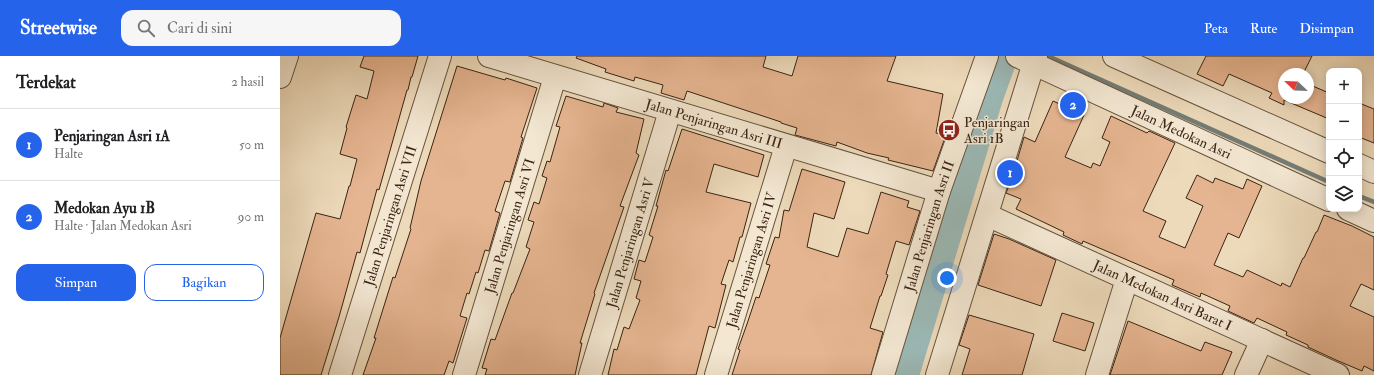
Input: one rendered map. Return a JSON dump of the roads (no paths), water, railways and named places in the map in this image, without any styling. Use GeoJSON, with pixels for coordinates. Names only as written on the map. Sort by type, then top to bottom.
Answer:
{"type":"FeatureCollection","features":[{"type":"Feature","properties":{"kind":"street"},"geometry":{"type":"LineString","coordinates":[[280,77],[287,56]]}},
{"type":"Feature","properties":{"kind":"street","name":"Jalan Penjaringan Asri VII"},"geometry":{"type":"LineString","coordinates":[[340,375],[440,56]]}},
{"type":"Feature","properties":{"kind":"street","name":"Jalan Penjaringan Asri III"},"geometry":{"type":"LineString","coordinates":[[489,56],[939,191]]}},
{"type":"Feature","properties":{"kind":"street","name":"Jalan Penjaringan Asri II"},"geometry":{"type":"LineString","coordinates":[[883,375],[939,191],[987,56]]}},
{"type":"Feature","properties":{"kind":"street"},"geometry":{"type":"LineString","coordinates":[[1114,56],[1326,151]]}},
{"type":"Feature","properties":{"kind":"street"},"geometry":{"type":"LineString","coordinates":[[937,375],[987,215],[1028,59]]}},
{"type":"Feature","properties":{"kind":"street","name":"Jalan Medokan Asri"},"geometry":{"type":"LineString","coordinates":[[1028,59],[1326,199]]}},
{"type":"Feature","properties":{"kind":"street","name":"Jalan Penjaringan Asri VI"},"geometry":{"type":"LineString","coordinates":[[464,375],[555,77]]}},
{"type":"Feature","properties":{"kind":"street","name":"Jalan Penjaringan Asri V"},"geometry":{"type":"LineString","coordinates":[[590,375],[670,111]]}},
{"type":"Feature","properties":{"kind":"street","name":"Jalan Penjaringan Asri IV"},"geometry":{"type":"LineString","coordinates":[[716,375],[786,146]]}},
{"type":"Feature","properties":{"kind":"street"},"geometry":{"type":"LineString","coordinates":[[1362,166],[1374,172]]}},
{"type":"Feature","properties":{"kind":"street"},"geometry":{"type":"LineString","coordinates":[[1354,212],[1374,221]]}},
{"type":"Feature","properties":{"kind":"street","name":"Jalan Medokan Asri Barat I"},"geometry":{"type":"LineString","coordinates":[[987,215],[1338,375]]}},
{"type":"Feature","properties":{"kind":"street"},"geometry":{"type":"LineString","coordinates":[[1097,375],[1127,279]]}},
{"type":"Feature","properties":{"kind":"street"},"geometry":{"type":"LineString","coordinates":[[1246,375],[1262,340]]}},
{"type":"Feature","properties":{"kind":"waterway"},"geometry":{"type":"LineString","coordinates":[[905,375],[989,98],[1004,56]]}},
{"type":"Feature","properties":{"kind":"waterway"},"geometry":{"type":"LineString","coordinates":[[1050,57],[1326,181]]}},
{"type":"Feature","properties":{"kind":"waterway"},"geometry":{"type":"LineString","coordinates":[[1362,197],[1374,202]]}},
{"type":"Feature","properties":{"kind":"place","name":"Medokan Ayu 1B"},"geometry":{"type":"Point","coordinates":[1073,105]}},
{"type":"Feature","properties":{"kind":"place","name":"Penjaringan Asri 1B"},"geometry":{"type":"Point","coordinates":[949,130]}},
{"type":"Feature","properties":{"kind":"place","name":"Penjaringan Asri 1A"},"geometry":{"type":"Point","coordinates":[1010,173]}}]}
